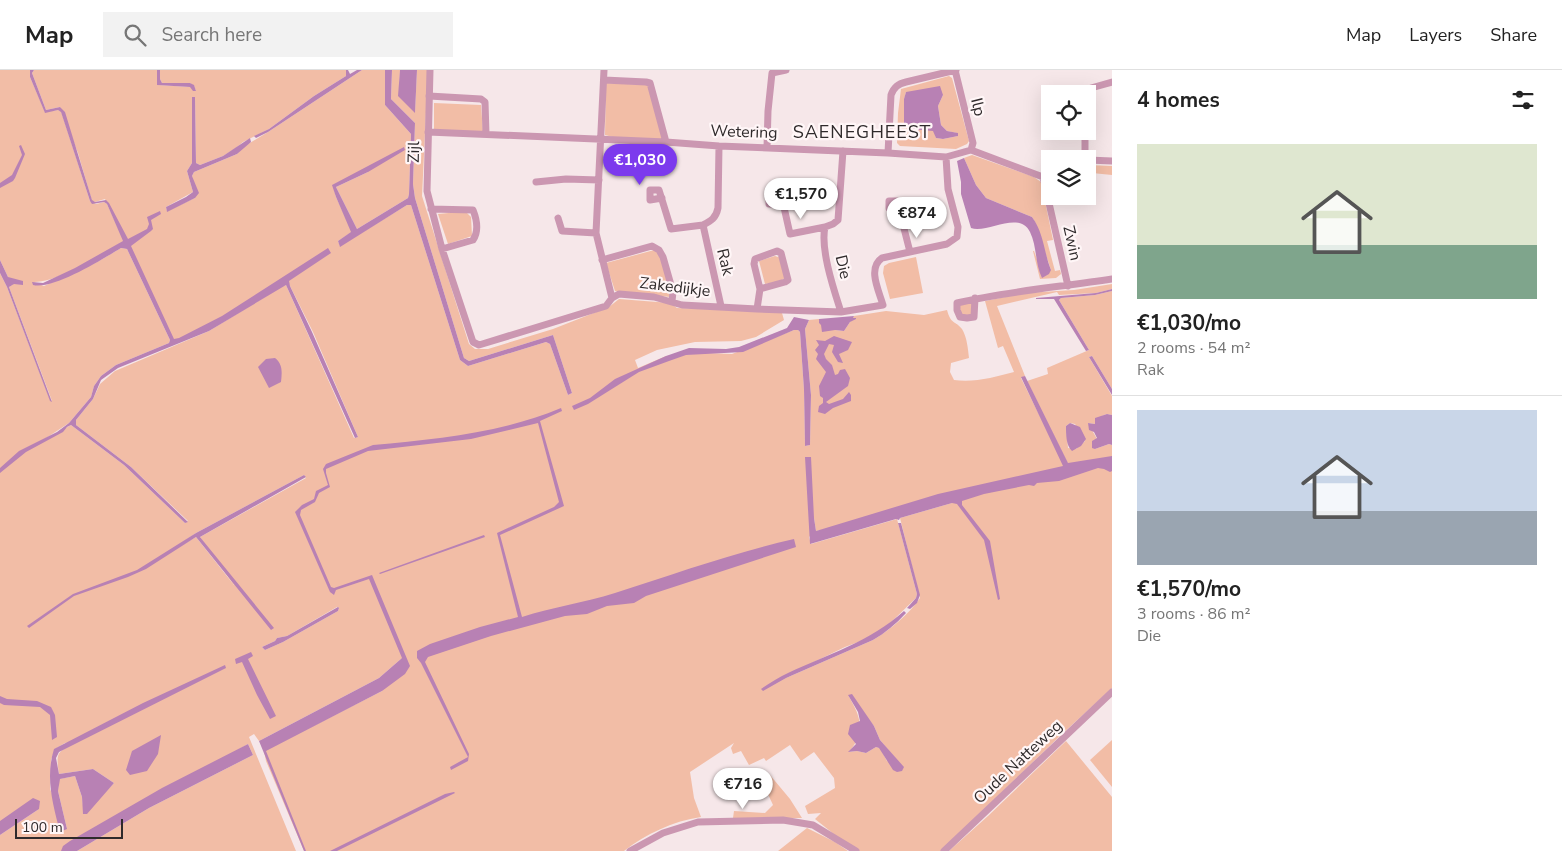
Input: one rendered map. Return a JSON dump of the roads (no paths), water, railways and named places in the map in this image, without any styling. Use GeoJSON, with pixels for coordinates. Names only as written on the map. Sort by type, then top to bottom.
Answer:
{"type":"FeatureCollection","features":[{"type":"Feature","properties":{"kind":"street","name":"Zijl"},"geometry":{"type":"LineString","coordinates":[[430,70],[426,191],[442,250],[473,342]]}},
{"type":"Feature","properties":{"kind":"street"},"geometry":{"type":"LineString","coordinates":[[604,70],[596,233],[612,298]]}},
{"type":"Feature","properties":{"kind":"street"},"geometry":{"type":"LineString","coordinates":[[767,147],[772,73],[786,70]]}},
{"type":"Feature","properties":{"kind":"street"},"geometry":{"type":"LineString","coordinates":[[888,152],[891,95],[894,89],[899,84],[955,70]]}},
{"type":"Feature","properties":{"kind":"street","name":"Ilp"},"geometry":{"type":"LineString","coordinates":[[955,70],[973,143],[971,150]]}},
{"type":"Feature","properties":{"kind":"street"},"geometry":{"type":"LineString","coordinates":[[604,80],[650,83],[666,142]]}},
{"type":"Feature","properties":{"kind":"street"},"geometry":{"type":"LineString","coordinates":[[1096,86],[1112,82]]}},
{"type":"Feature","properties":{"kind":"street"},"geometry":{"type":"LineString","coordinates":[[429,96],[480,99],[485,102],[486,134]]}},
{"type":"Feature","properties":{"kind":"street","name":"Wetering"},"geometry":{"type":"LineString","coordinates":[[428,132],[888,152],[946,157],[971,150]]}},
{"type":"Feature","properties":{"kind":"street"},"geometry":{"type":"LineString","coordinates":[[662,198],[671,229],[703,225],[711,221],[717,215],[718,208],[719,146]]}},
{"type":"Feature","properties":{"kind":"street"},"geometry":{"type":"LineString","coordinates":[[971,150],[1041,177]]}},
{"type":"Feature","properties":{"kind":"street"},"geometry":{"type":"LineString","coordinates":[[784,205],[790,234],[834,224],[838,220],[843,151]]}},
{"type":"Feature","properties":{"kind":"street"},"geometry":{"type":"LineString","coordinates":[[889,208],[889,201],[897,201],[910,252],[947,244],[957,237],[958,227],[948,189],[946,157]]}},
{"type":"Feature","properties":{"kind":"street"},"geometry":{"type":"LineString","coordinates":[[1096,160],[1112,161]]}},
{"type":"Feature","properties":{"kind":"street"},"geometry":{"type":"LineString","coordinates":[[536,182],[566,178],[599,180]]}},
{"type":"Feature","properties":{"kind":"street","name":"Zwin"},"geometry":{"type":"LineString","coordinates":[[1049,205],[1068,286]]}},
{"type":"Feature","properties":{"kind":"street"},"geometry":{"type":"LineString","coordinates":[[431,208],[473,210],[475,216],[476,232],[473,240],[442,250]]}},
{"type":"Feature","properties":{"kind":"street"},"geometry":{"type":"LineString","coordinates":[[558,218],[562,231],[596,233]]}},
{"type":"Feature","properties":{"kind":"street","name":"Rak"},"geometry":{"type":"LineString","coordinates":[[703,225],[721,306]]}},
{"type":"Feature","properties":{"kind":"street","name":"Die"},"geometry":{"type":"LineString","coordinates":[[824,227],[823,236],[829,268],[841,312]]}},
{"type":"Feature","properties":{"kind":"street"},"geometry":{"type":"LineString","coordinates":[[602,260],[652,246],[659,250],[663,257],[673,292],[672,301]]}},
{"type":"Feature","properties":{"kind":"street"},"geometry":{"type":"LineString","coordinates":[[757,309],[760,288],[754,264],[755,259],[778,251],[781,253],[788,280],[760,288]]}},
{"type":"Feature","properties":{"kind":"street","name":"Zakedijkje"},"geometry":{"type":"LineString","coordinates":[[473,342],[479,345],[496,341],[606,306],[612,298],[619,294],[654,297],[682,305],[757,309],[841,312],[883,305],[874,271],[875,265],[882,258],[910,252]]}},
{"type":"Feature","properties":{"kind":"street"},"geometry":{"type":"LineString","coordinates":[[975,298],[1112,279]]}},
{"type":"Feature","properties":{"kind":"street","name":"Oude Natteweg"},"geometry":{"type":"LineString","coordinates":[[944,851],[1112,692]]}},
{"type":"Feature","properties":{"kind":"street"},"geometry":{"type":"LineString","coordinates":[[630,851],[663,833],[698,822],[783,820],[813,825],[856,851]]}},
{"type":"Feature","properties":{"kind":"district","name":"SAENEGHEEST"},"geometry":{"type":"Point","coordinates":[862,132]}}]}
